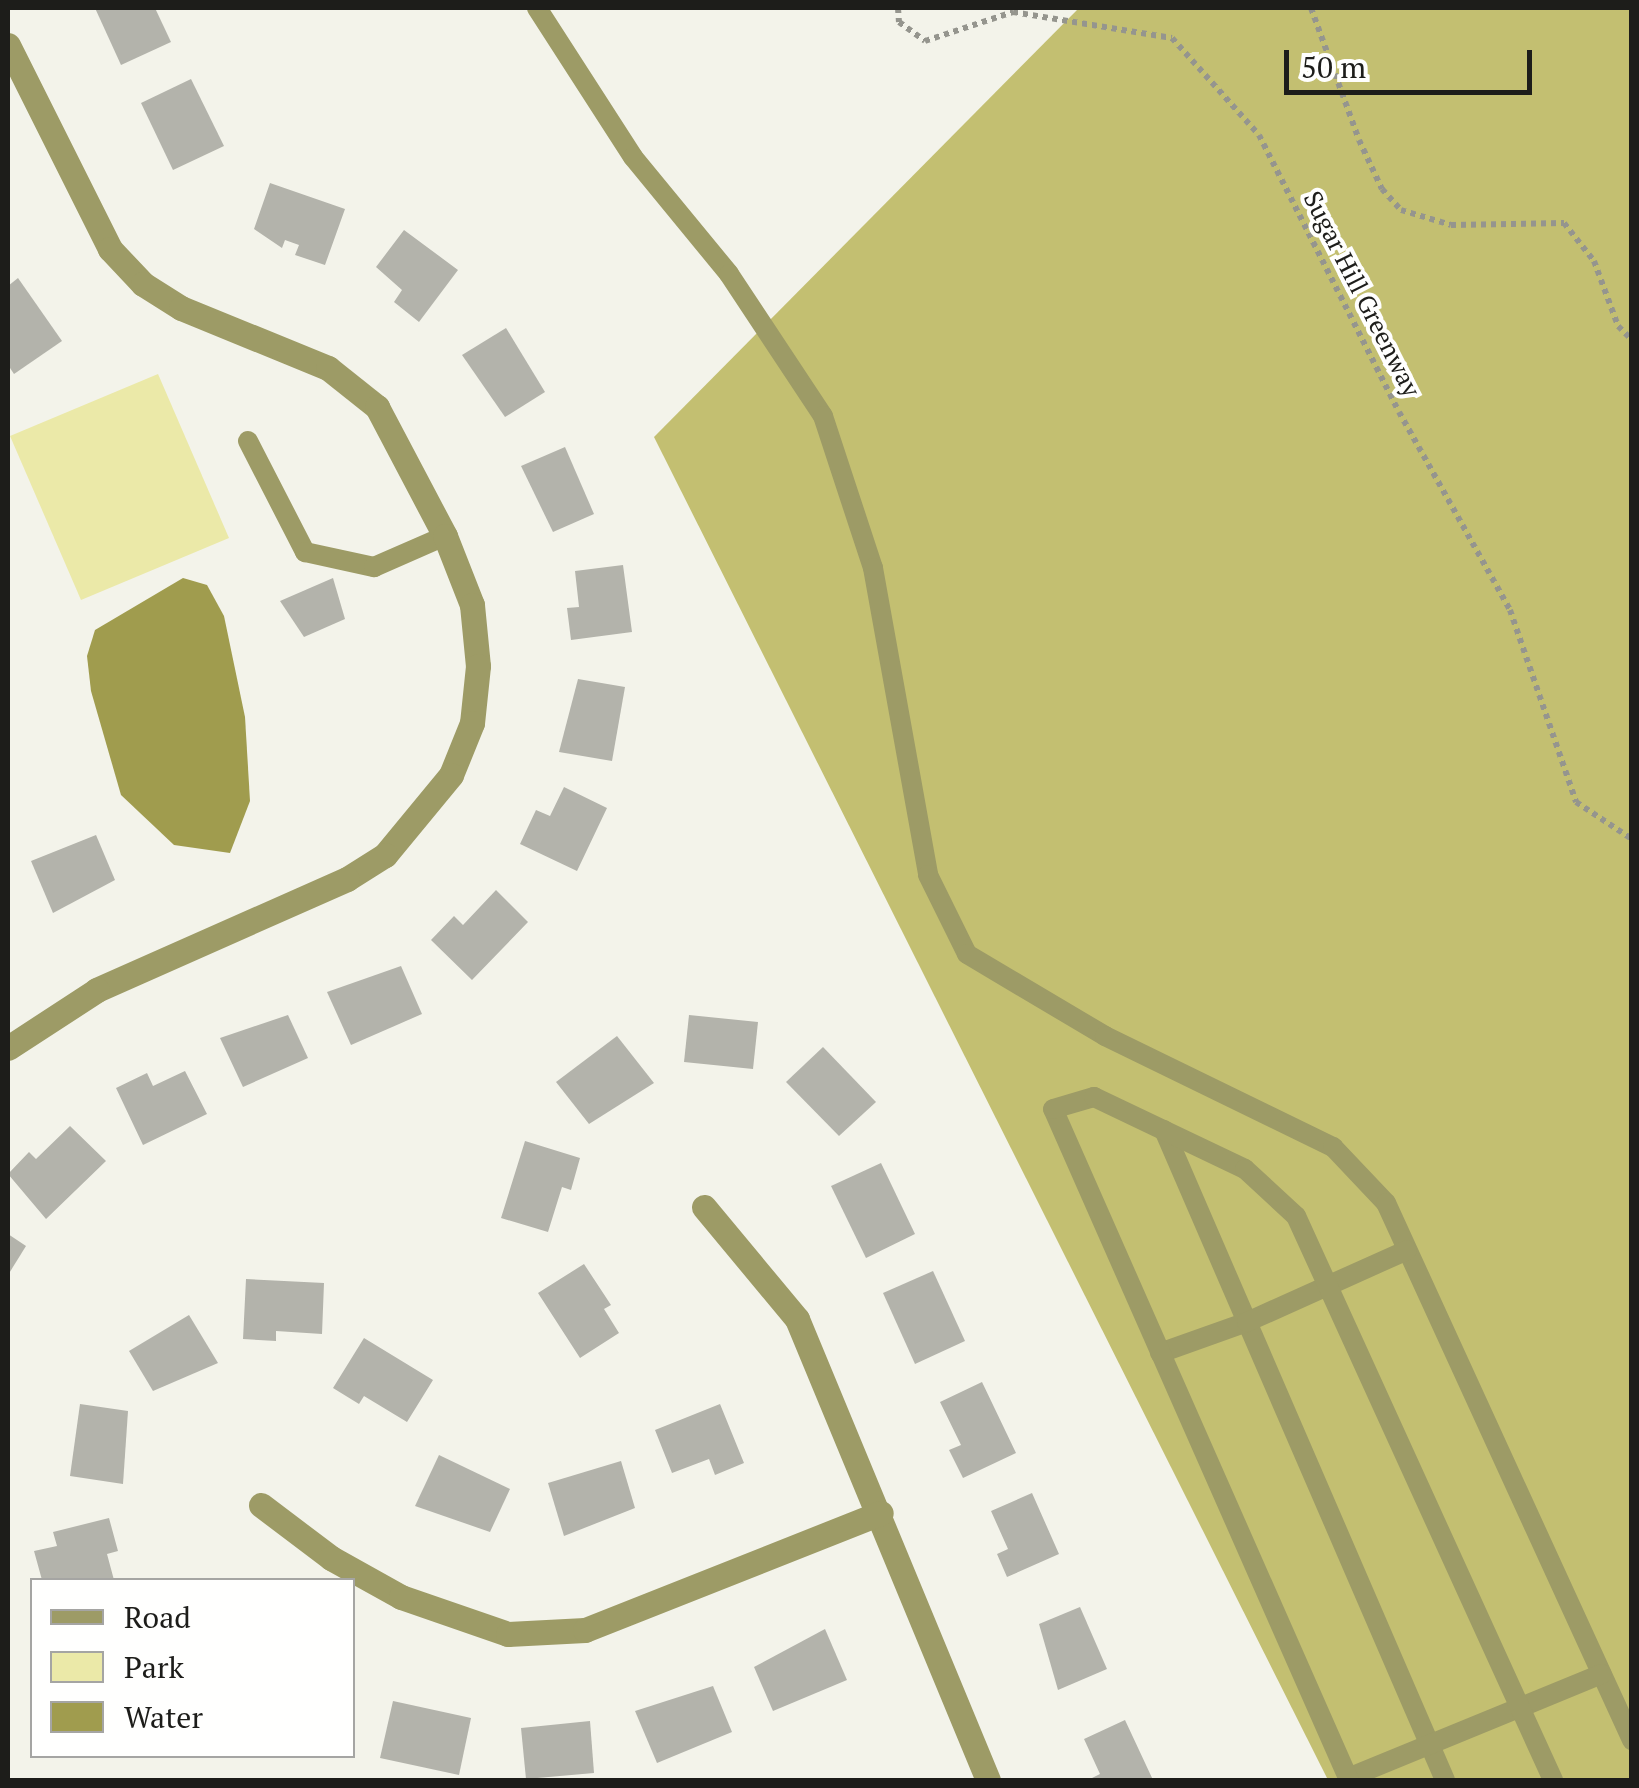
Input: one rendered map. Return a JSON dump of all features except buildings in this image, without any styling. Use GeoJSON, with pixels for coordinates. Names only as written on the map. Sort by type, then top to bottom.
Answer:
{"type":"FeatureCollection","features":[{"type":"Feature","properties":{"kind":"street"},"geometry":{"type":"LineString","coordinates":[[8,44],[110,249],[143,284],[181,308],[328,368],[377,407],[446,536],[472,605],[478,666],[472,723],[451,776],[421,819],[348,879],[97,990],[8,1048]]}},
{"type":"Feature","properties":{"kind":"street"},"geometry":{"type":"LineString","coordinates":[[704,1207],[797,1318],[881,1513],[988,1780]]}},
{"type":"Feature","properties":{"kind":"street"},"geometry":{"type":"LineString","coordinates":[[261,1505],[331,1558],[401,1596],[508,1634],[585,1630],[881,1513]]}},
{"type":"Feature","properties":{"kind":"lane"},"geometry":{"type":"LineString","coordinates":[[537,8],[633,158],[729,274],[823,416],[872,568],[928,875],[966,954],[1106,1036],[1333,1148],[1386,1203],[1632,1740]]}},
{"type":"Feature","properties":{"kind":"lane"},"geometry":{"type":"LineString","coordinates":[[248,441],[305,552],[374,567],[446,536]]}},
{"type":"Feature","properties":{"kind":"lane"},"geometry":{"type":"LineString","coordinates":[[1553,1780],[1519,1706],[1324,1283],[1296,1216],[1245,1168],[1094,1097],[1053,1109],[1348,1780],[1519,1706],[1602,1674]]}},
{"type":"Feature","properties":{"kind":"lane"},"geometry":{"type":"LineString","coordinates":[[1164,1130],[1446,1780]]}},
{"type":"Feature","properties":{"kind":"lane"},"geometry":{"type":"LineString","coordinates":[[1160,1353],[1247,1322],[1324,1283],[1407,1250]]}},
{"type":"Feature","properties":{"kind":"path","name":"Sugar Hill Greenway"},"geometry":{"type":"LineString","coordinates":[[898,8],[899,22],[925,41],[1013,12],[1172,38],[1260,135],[1399,412],[1510,610],[1576,802],[1632,840]]}},
{"type":"Feature","properties":{"kind":"path"},"geometry":{"type":"LineString","coordinates":[[1311,8],[1360,140],[1382,189],[1401,210],[1451,225],[1564,223],[1594,261],[1618,326],[1632,340]]}},
{"type":"Feature","properties":{"kind":"green space"},"geometry":{"type":"Polygon","coordinates":[[[158,374],[229,538],[81,600],[10,436],[158,374]]]}},
{"type":"Feature","properties":{"kind":"shaded area"},"geometry":{"type":"Polygon","coordinates":[[[1079,8],[1631,8],[1631,1780],[1328,1780],[654,437],[1079,8]]]}},
{"type":"Feature","properties":{"kind":"water"},"geometry":{"type":"Polygon","coordinates":[[[183,578],[207,585],[224,616],[245,717],[250,801],[230,853],[174,845],[121,795],[91,691],[87,656],[95,630],[183,578]]]}}]}
